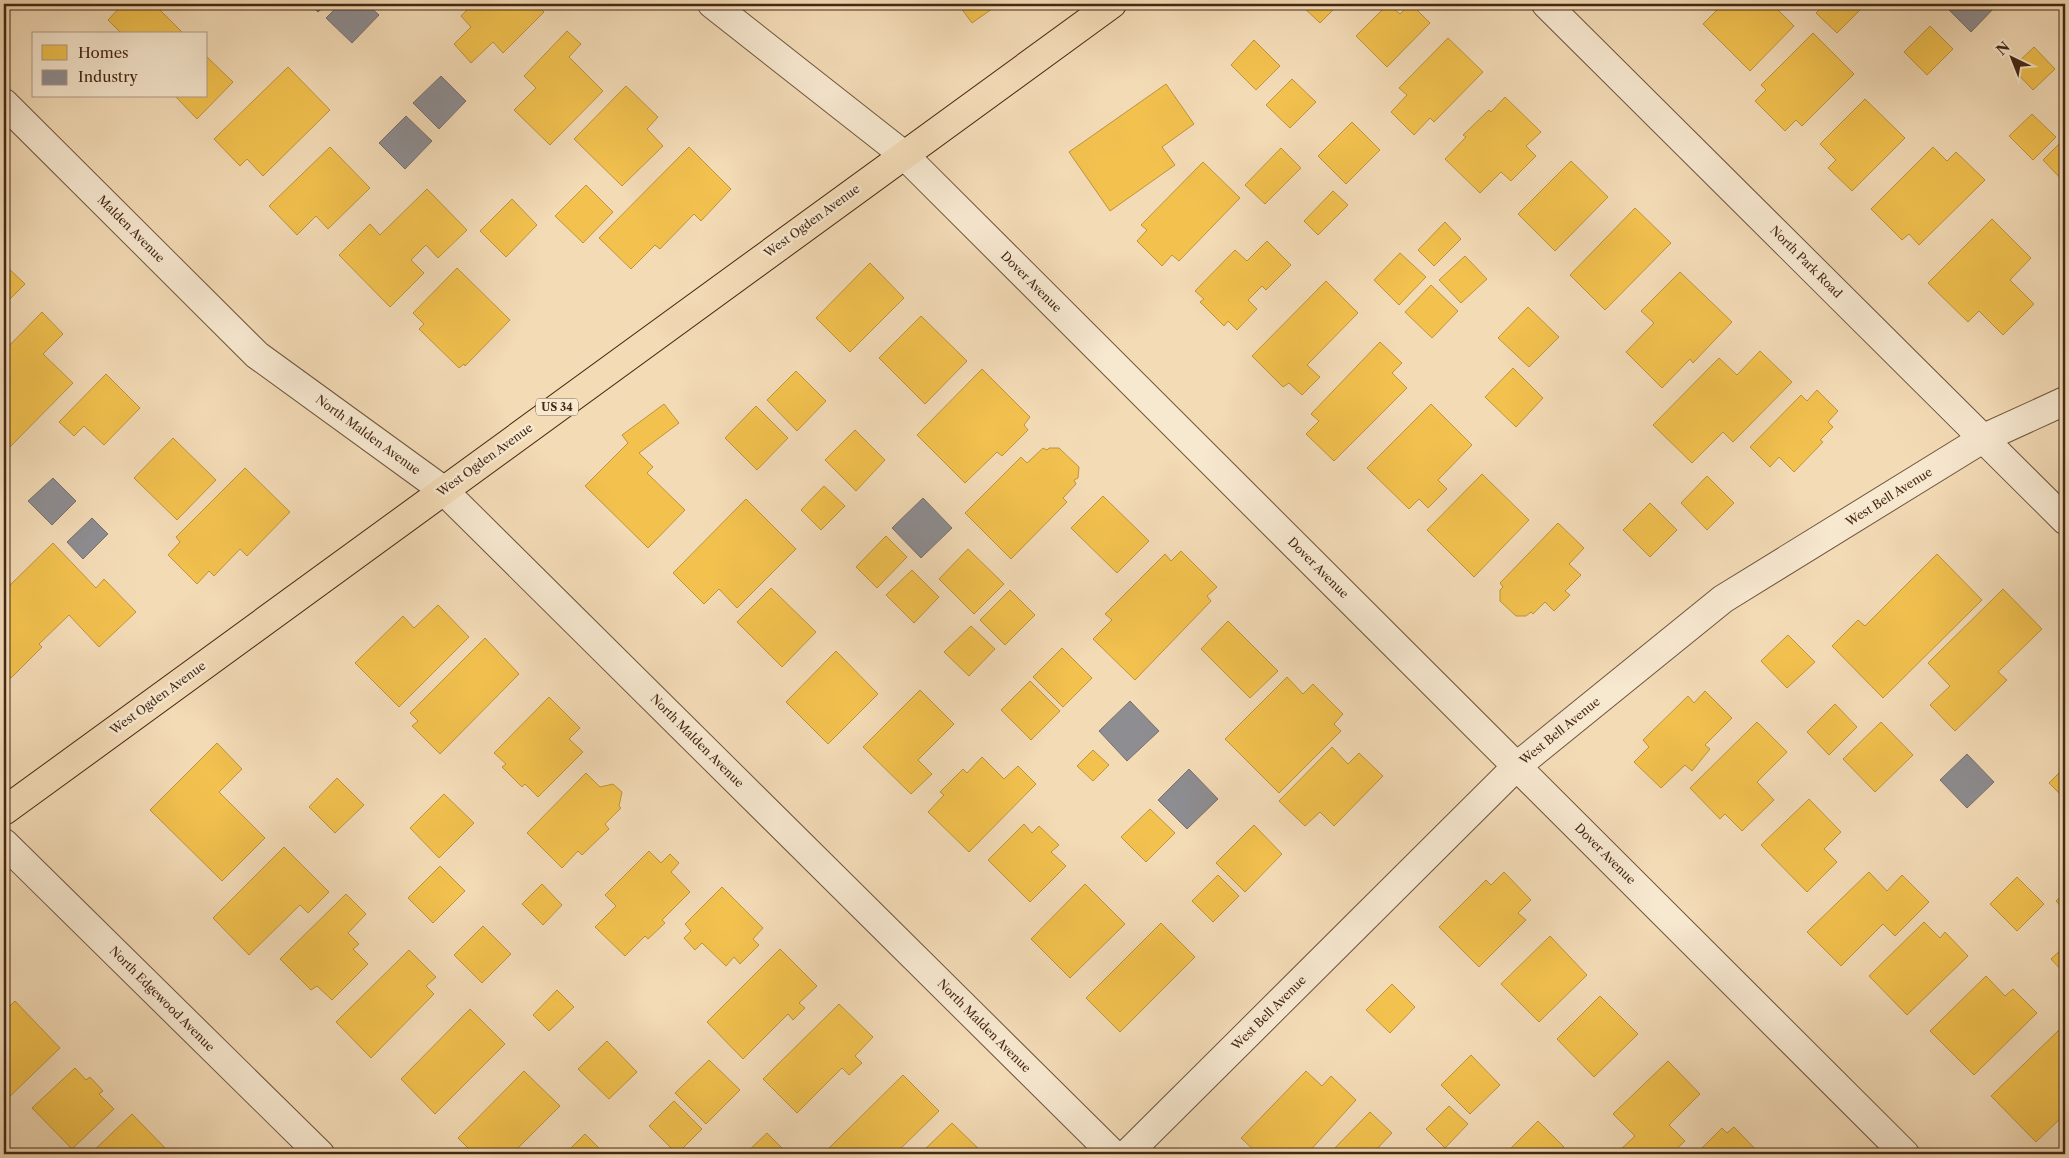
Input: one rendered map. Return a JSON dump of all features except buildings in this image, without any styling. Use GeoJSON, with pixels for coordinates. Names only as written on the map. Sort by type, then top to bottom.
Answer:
{"type":"FeatureCollection","features":[{"type":"Feature","properties":{"kind":"main road","name":"West Ogden Avenue"},"geometry":{"type":"LineString","coordinates":[[4,811],[1112,4]]}},
{"type":"Feature","properties":{"kind":"street","name":"Dover Avenue"},"geometry":{"type":"LineString","coordinates":[[712,4],[904,155],[1905,1154]]}},
{"type":"Feature","properties":{"kind":"street","name":"North Park Road"},"geometry":{"type":"LineString","coordinates":[[1546,4],[2065,520]]}},
{"type":"Feature","properties":{"kind":"street","name":"Malden Avenue"},"geometry":{"type":"LineString","coordinates":[[4,103],[257,355]]}},
{"type":"Feature","properties":{"kind":"street","name":"North Malden Avenue"},"geometry":{"type":"LineString","coordinates":[[257,355],[443,490],[1113,1154]]}},
{"type":"Feature","properties":{"kind":"street","name":"West Bell Avenue"},"geometry":{"type":"LineString","coordinates":[[1126,1154],[1517,766],[1723,599],[1984,438],[2065,401]]}},
{"type":"Feature","properties":{"kind":"street","name":"North Edgewood Avenue"},"geometry":{"type":"LineString","coordinates":[[4,843],[320,1154]]}}]}
